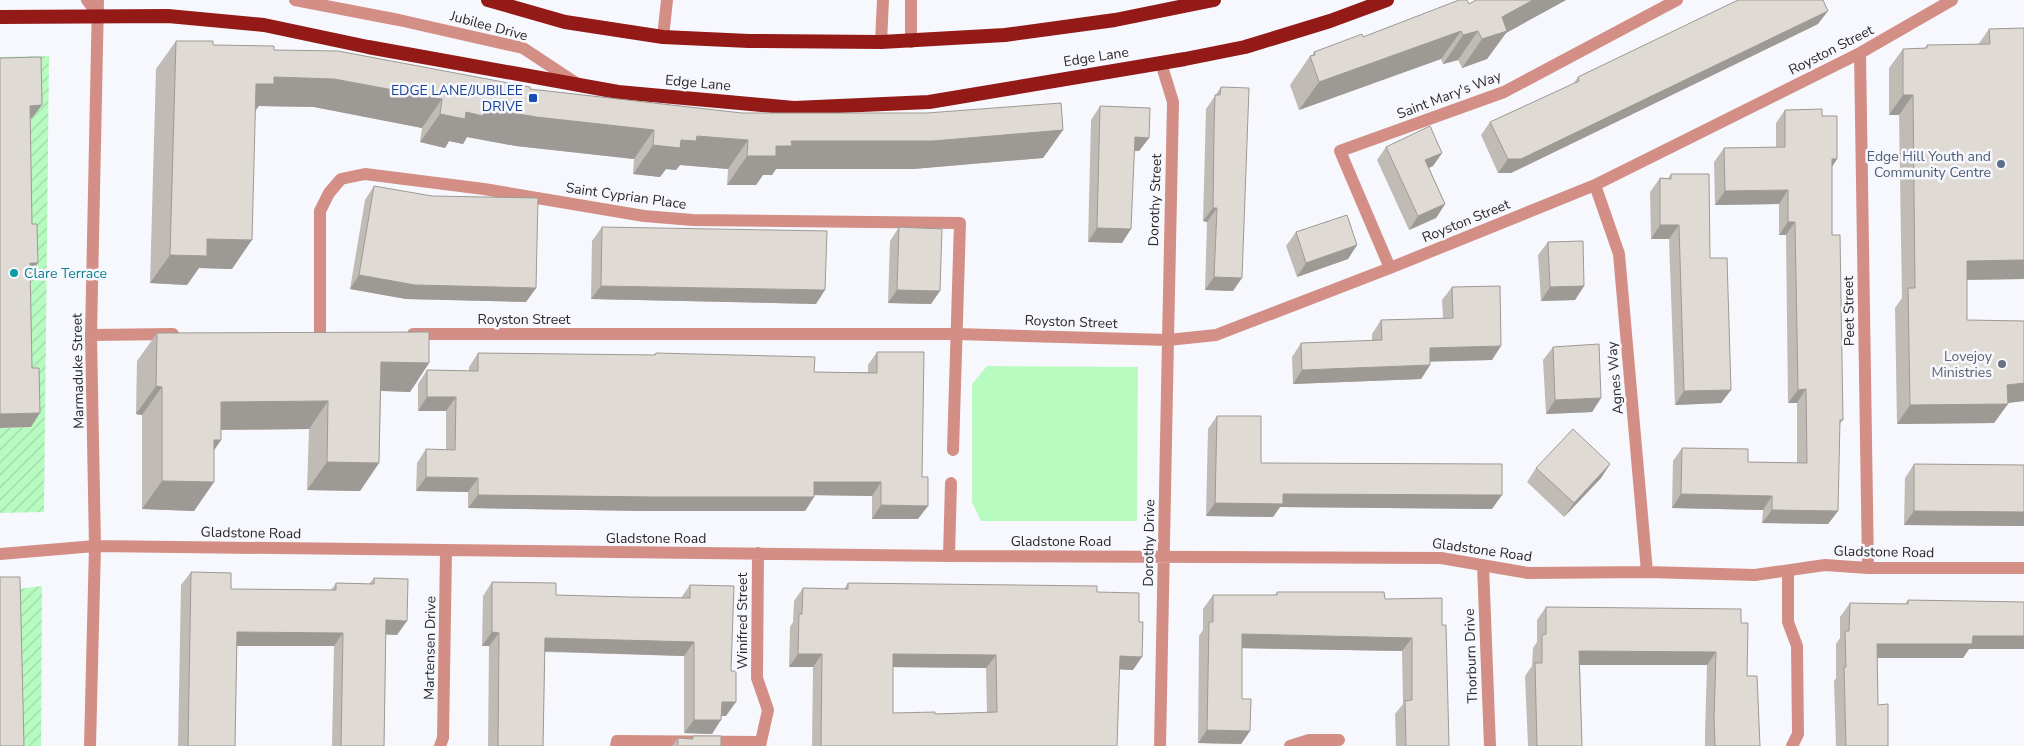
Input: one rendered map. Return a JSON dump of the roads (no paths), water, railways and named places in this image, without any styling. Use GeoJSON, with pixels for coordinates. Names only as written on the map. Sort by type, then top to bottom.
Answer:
{"type":"FeatureCollection","features":[{"type":"Feature","properties":{"kind":"highway"},"geometry":{"type":"LineString","coordinates":[[488,0],[565,22],[663,37],[749,41],[881,42],[911,42],[1005,35],[1115,20],[1198,1],[1214,0]]}},
{"type":"Feature","properties":{"kind":"highway","name":"Edge Lane"},"geometry":{"type":"LineString","coordinates":[[0,17],[168,16],[264,25],[368,47],[618,92],[794,108],[929,102],[1160,63],[1244,47],[1330,21],[1387,0]]}},
{"type":"Feature","properties":{"kind":"street"},"geometry":{"type":"LineString","coordinates":[[87,0],[98,15]]}},
{"type":"Feature","properties":{"kind":"street"},"geometry":{"type":"LineString","coordinates":[[98,0],[98,15]]}},
{"type":"Feature","properties":{"kind":"street","name":"Jubilee Drive"},"geometry":{"type":"LineString","coordinates":[[295,0],[400,20],[523,48],[579,85]]}},
{"type":"Feature","properties":{"kind":"street"},"geometry":{"type":"LineString","coordinates":[[663,37],[667,0]]}},
{"type":"Feature","properties":{"kind":"street"},"geometry":{"type":"LineString","coordinates":[[881,42],[883,0]]}},
{"type":"Feature","properties":{"kind":"street"},"geometry":{"type":"LineString","coordinates":[[911,0],[911,42]]}},
{"type":"Feature","properties":{"kind":"street","name":"Saint Mary's Way"},"geometry":{"type":"LineString","coordinates":[[1390,268],[1340,152],[1504,92],[1677,0]]}},
{"type":"Feature","properties":{"kind":"street","name":"Royston Street"},"geometry":{"type":"LineString","coordinates":[[399,334],[956,334],[1168,340],[1216,335],[1390,268],[1595,185],[1860,53],[1950,0]]}},
{"type":"Feature","properties":{"kind":"street","name":"Marmaduke Street"},"geometry":{"type":"LineString","coordinates":[[90,746],[95,546],[91,335],[98,15]]}},
{"type":"Feature","properties":{"kind":"street","name":"Peet Street"},"geometry":{"type":"LineString","coordinates":[[1860,53],[1868,568]]}},
{"type":"Feature","properties":{"kind":"street","name":"Dorothy Street"},"geometry":{"type":"LineString","coordinates":[[1160,63],[1173,102],[1168,340]]}},
{"type":"Feature","properties":{"kind":"street","name":"Saint Cyprian Place"},"geometry":{"type":"LineString","coordinates":[[320,334],[320,211],[329,193],[342,179],[365,174],[484,189],[644,216],[693,220],[960,223],[956,334]]}},
{"type":"Feature","properties":{"kind":"street","name":"Agnes Way"},"geometry":{"type":"LineString","coordinates":[[1595,185],[1619,254],[1647,572]]}},
{"type":"Feature","properties":{"kind":"street"},"geometry":{"type":"LineString","coordinates":[[91,335],[191,334]]}},
{"type":"Feature","properties":{"kind":"street"},"geometry":{"type":"LineString","coordinates":[[953,450],[956,334]]}},
{"type":"Feature","properties":{"kind":"street","name":"Dorothy Drive"},"geometry":{"type":"LineString","coordinates":[[1160,746],[1168,340]]}},
{"type":"Feature","properties":{"kind":"street"},"geometry":{"type":"LineString","coordinates":[[949,556],[951,483]]}},
{"type":"Feature","properties":{"kind":"street","name":"Gladstone Road"},"geometry":{"type":"LineString","coordinates":[[0,554],[95,546],[949,556],[1441,558],[1528,573],[1647,572],[1755,575],[1825,565],[1868,568],[2024,568]]}},
{"type":"Feature","properties":{"kind":"street","name":"Martensen Drive"},"geometry":{"type":"LineString","coordinates":[[440,746],[443,738],[446,551]]}},
{"type":"Feature","properties":{"kind":"street","name":"Winifred Street"},"geometry":{"type":"LineString","coordinates":[[758,553],[757,678],[768,710],[760,744]]}},
{"type":"Feature","properties":{"kind":"street","name":"Thorburn Drive"},"geometry":{"type":"LineString","coordinates":[[1483,565],[1490,746]]}},
{"type":"Feature","properties":{"kind":"street"},"geometry":{"type":"LineString","coordinates":[[1788,571],[1788,622],[1797,646],[1798,734],[1792,746]]}},
{"type":"Feature","properties":{"kind":"street"},"geometry":{"type":"LineString","coordinates":[[1290,746],[1309,740],[1339,740]]}},
{"type":"Feature","properties":{"kind":"street"},"geometry":{"type":"LineString","coordinates":[[616,746],[617,741],[760,744]]}},
{"type":"Feature","properties":{"kind":"place","name":"EDGE LANE/JUBILEE DRIVE"},"geometry":{"type":"Point","coordinates":[533,98]}},
{"type":"Feature","properties":{"kind":"place","name":"Edge Hill Youth and Community Centre"},"geometry":{"type":"Point","coordinates":[2001,164]}},
{"type":"Feature","properties":{"kind":"place","name":"Clare Terrace"},"geometry":{"type":"Point","coordinates":[14,273]}},
{"type":"Feature","properties":{"kind":"place","name":"Lovejoy Ministries"},"geometry":{"type":"Point","coordinates":[2002,364]}}]}
